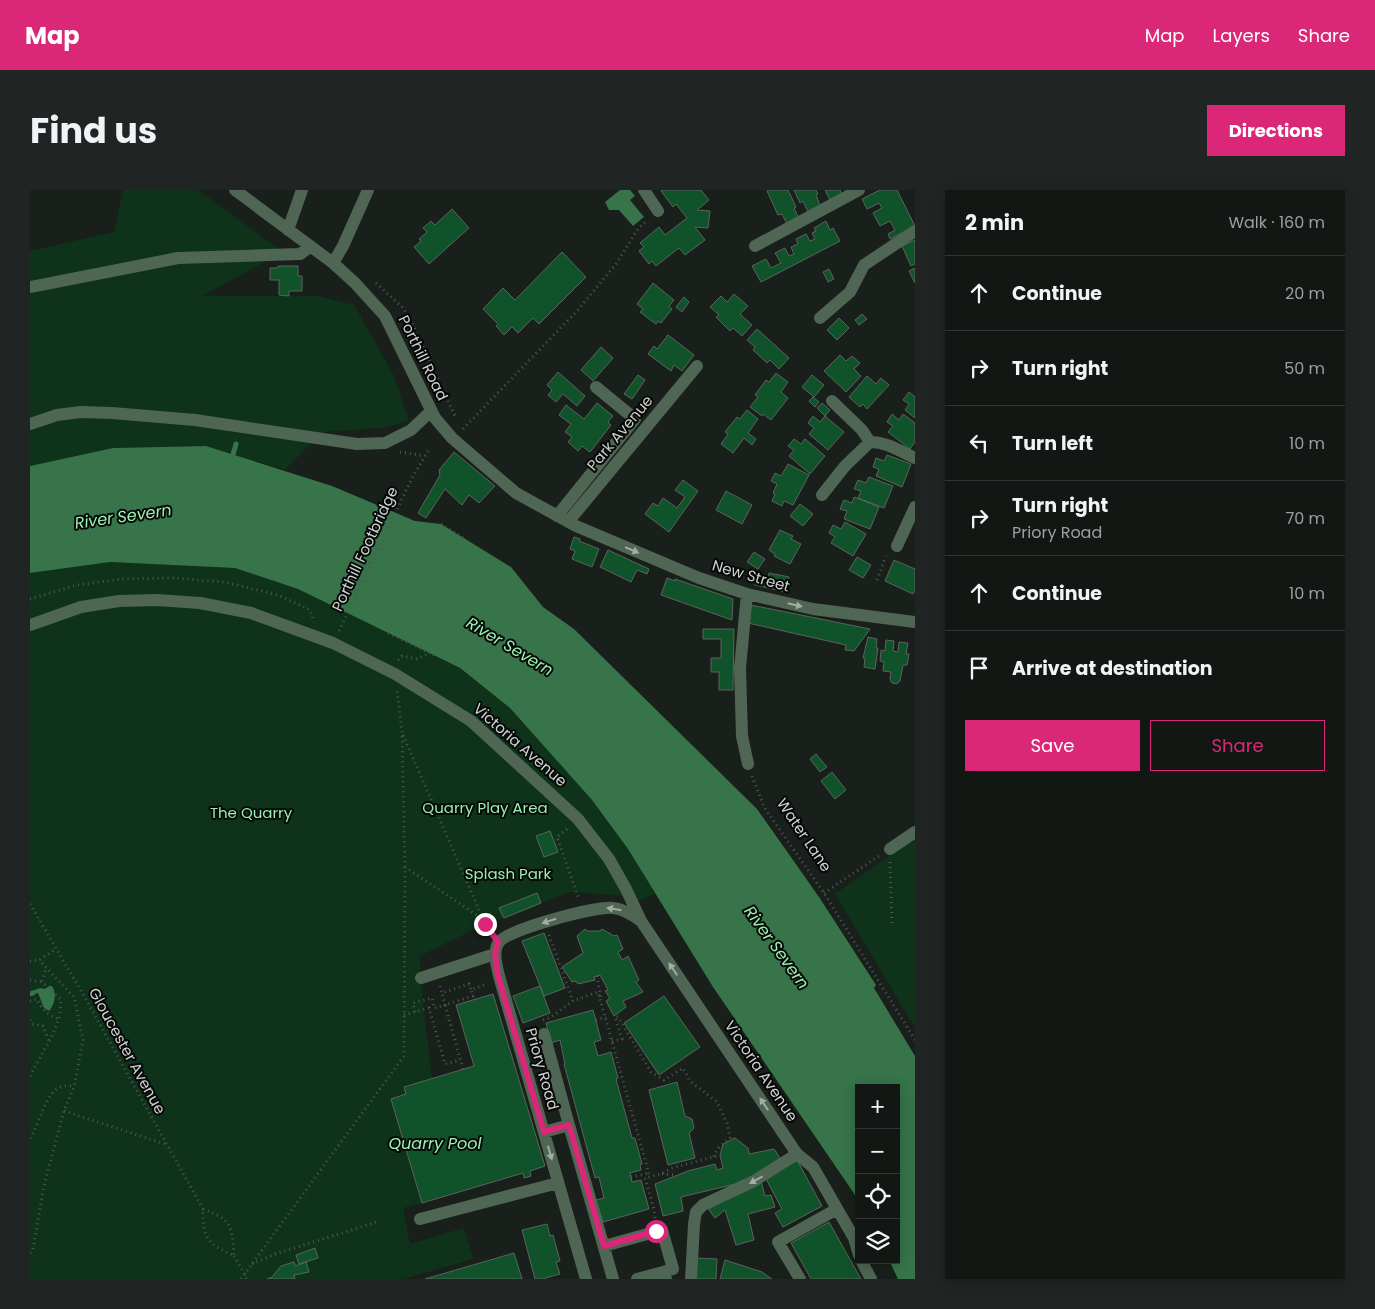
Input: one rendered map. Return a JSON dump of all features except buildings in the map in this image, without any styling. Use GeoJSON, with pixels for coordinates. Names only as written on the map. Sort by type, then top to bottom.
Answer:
{"type":"FeatureCollection","features":[{"type":"Feature","properties":{"kind":"street","name":"Porthill Road"},"geometry":{"type":"LineString","coordinates":[[235,190],[333,264],[355,283],[385,316],[430,412],[452,438],[516,493],[587,531]]}},
{"type":"Feature","properties":{"kind":"street"},"geometry":{"type":"LineString","coordinates":[[288,230],[302,190]]}},
{"type":"Feature","properties":{"kind":"street"},"geometry":{"type":"LineString","coordinates":[[333,264],[368,190]]}},
{"type":"Feature","properties":{"kind":"street"},"geometry":{"type":"LineString","coordinates":[[644,190],[658,211]]}},
{"type":"Feature","properties":{"kind":"street"},"geometry":{"type":"LineString","coordinates":[[755,246],[859,190]]}},
{"type":"Feature","properties":{"kind":"street"},"geometry":{"type":"LineString","coordinates":[[820,318],[850,292],[864,265],[915,231]]}},
{"type":"Feature","properties":{"kind":"street"},"geometry":{"type":"LineString","coordinates":[[30,287],[178,258],[300,254],[310,247]]}},
{"type":"Feature","properties":{"kind":"street","name":"Park Avenue"},"geometry":{"type":"LineString","coordinates":[[563,519],[697,366]]}},
{"type":"Feature","properties":{"kind":"street"},"geometry":{"type":"LineString","coordinates":[[563,519],[635,419],[596,387]]}},
{"type":"Feature","properties":{"kind":"street"},"geometry":{"type":"LineString","coordinates":[[832,401],[862,430],[870,442]]}},
{"type":"Feature","properties":{"kind":"street"},"geometry":{"type":"LineString","coordinates":[[30,424],[56,415],[81,412],[112,413],[195,420],[358,444],[384,443],[411,430],[430,412]]}},
{"type":"Feature","properties":{"kind":"street"},"geometry":{"type":"LineString","coordinates":[[822,495],[845,466],[870,442],[890,445],[915,458]]}},
{"type":"Feature","properties":{"kind":"street"},"geometry":{"type":"LineString","coordinates":[[897,546],[915,507]]}},
{"type":"Feature","properties":{"kind":"street","name":"New Street"},"geometry":{"type":"LineString","coordinates":[[587,531],[699,578],[747,594],[813,609],[915,622]]}},
{"type":"Feature","properties":{"kind":"street"},"geometry":{"type":"LineString","coordinates":[[747,594],[740,668],[742,736],[748,764]]}},
{"type":"Feature","properties":{"kind":"street","name":"Victoria Avenue"},"geometry":{"type":"LineString","coordinates":[[30,625],[81,607],[119,601],[157,600],[200,603],[251,613],[311,634],[395,674],[471,721],[578,819],[609,859],[641,921],[797,1154],[813,1167],[855,1241]]}},
{"type":"Feature","properties":{"kind":"street"},"geometry":{"type":"LineString","coordinates":[[890,849],[915,832]]}},
{"type":"Feature","properties":{"kind":"street"},"geometry":{"type":"LineString","coordinates":[[421,978],[497,948],[507,936],[584,911],[614,908],[629,913],[641,921]]}},
{"type":"Feature","properties":{"kind":"street","name":"Priory Road"},"geometry":{"type":"LineString","coordinates":[[497,948],[498,976],[586,1279]]}},
{"type":"Feature","properties":{"kind":"street"},"geometry":{"type":"LineString","coordinates":[[544,1034],[613,1279]]}},
{"type":"Feature","properties":{"kind":"street"},"geometry":{"type":"LineString","coordinates":[[544,1132],[569,1125]]}},
{"type":"Feature","properties":{"kind":"street"},"geometry":{"type":"LineString","coordinates":[[691,1279],[696,1212],[703,1205],[754,1181],[797,1154]]}},
{"type":"Feature","properties":{"kind":"street"},"geometry":{"type":"LineString","coordinates":[[420,1219],[558,1183]]}},
{"type":"Feature","properties":{"kind":"street"},"geometry":{"type":"LineString","coordinates":[[800,1279],[778,1242],[837,1209]]}},
{"type":"Feature","properties":{"kind":"street"},"geometry":{"type":"LineString","coordinates":[[604,1246],[662,1230],[673,1269],[664,1275],[637,1279]]}},
{"type":"Feature","properties":{"kind":"street"},"geometry":{"type":"LineString","coordinates":[[863,1264],[872,1279]]}},
{"type":"Feature","properties":{"kind":"path"},"geometry":{"type":"LineString","coordinates":[[463,429],[577,311],[616,264],[638,229],[658,211]]}},
{"type":"Feature","properties":{"kind":"path","name":"Porthill Footbridge"},"geometry":{"type":"LineString","coordinates":[[340,629],[412,478],[428,451]]}},
{"type":"Feature","properties":{"kind":"path"},"geometry":{"type":"LineString","coordinates":[[441,524],[465,539]]}},
{"type":"Feature","properties":{"kind":"path"},"geometry":{"type":"LineString","coordinates":[[876,580],[889,548],[897,546]]}},
{"type":"Feature","properties":{"kind":"path"},"geometry":{"type":"LineString","coordinates":[[388,633],[436,656]]}},
{"type":"Feature","properties":{"kind":"path"},"geometry":{"type":"LineString","coordinates":[[402,656],[417,658],[429,653]]}},
{"type":"Feature","properties":{"kind":"path"},"geometry":{"type":"LineString","coordinates":[[241,1279],[404,1056],[402,732],[395,674]]}},
{"type":"Feature","properties":{"kind":"path"},"geometry":{"type":"LineString","coordinates":[[402,732],[497,948]]}},
{"type":"Feature","properties":{"kind":"path","name":"Water Lane"},"geometry":{"type":"LineString","coordinates":[[748,764],[764,808],[824,893],[915,1040]]}},
{"type":"Feature","properties":{"kind":"path"},"geometry":{"type":"LineString","coordinates":[[557,837],[584,911]]}},
{"type":"Feature","properties":{"kind":"path"},"geometry":{"type":"LineString","coordinates":[[824,893],[890,849]]}},
{"type":"Feature","properties":{"kind":"path"},"geometry":{"type":"LineString","coordinates":[[890,849],[892,923]]}},
{"type":"Feature","properties":{"kind":"path"},"geometry":{"type":"LineString","coordinates":[[404,867],[483,919]]}},
{"type":"Feature","properties":{"kind":"path","name":"Gloucester Avenue"},"geometry":{"type":"LineString","coordinates":[[30,904],[84,996],[202,1210],[203,1225],[208,1240],[219,1249],[234,1256]]}},
{"type":"Feature","properties":{"kind":"path"},"geometry":{"type":"LineString","coordinates":[[545,923],[573,1001]]}},
{"type":"Feature","properties":{"kind":"path"},"geometry":{"type":"LineString","coordinates":[[30,961],[39,960],[56,949]]}},
{"type":"Feature","properties":{"kind":"path"},"geometry":{"type":"LineString","coordinates":[[30,1253],[33,1249],[44,1186],[64,1110],[74,1087],[83,1040],[74,997],[39,960]]}},
{"type":"Feature","properties":{"kind":"path"},"geometry":{"type":"LineString","coordinates":[[42,982],[46,968]]}},
{"type":"Feature","properties":{"kind":"path"},"geometry":{"type":"LineString","coordinates":[[436,973],[463,1069]]}},
{"type":"Feature","properties":{"kind":"path"},"geometry":{"type":"LineString","coordinates":[[597,976],[602,994],[601,1001]]}},
{"type":"Feature","properties":{"kind":"path"},"geometry":{"type":"LineString","coordinates":[[30,980],[42,982],[61,1000],[59,1019],[49,1042],[30,1076]]}},
{"type":"Feature","properties":{"kind":"path"},"geometry":{"type":"LineString","coordinates":[[471,990],[487,985],[486,983]]}},
{"type":"Feature","properties":{"kind":"path"},"geometry":{"type":"LineString","coordinates":[[415,1012],[413,1003],[432,998],[434,1008],[473,996],[470,984],[442,993]]}},
{"type":"Feature","properties":{"kind":"path"},"geometry":{"type":"LineString","coordinates":[[544,1034],[540,1021],[551,1017],[573,1001],[598,992],[650,1175]]}},
{"type":"Feature","properties":{"kind":"path"},"geometry":{"type":"LineString","coordinates":[[30,1001],[37,999],[41,1007],[48,1014],[59,1019]]}},
{"type":"Feature","properties":{"kind":"path"},"geometry":{"type":"LineString","coordinates":[[404,1016],[429,1008],[445,1064],[460,1060]]}},
{"type":"Feature","properties":{"kind":"path"},"geometry":{"type":"LineString","coordinates":[[596,1020],[606,1017]]}},
{"type":"Feature","properties":{"kind":"path"},"geometry":{"type":"LineString","coordinates":[[612,1042],[622,1039],[615,1017],[618,1017],[640,1050],[651,1072],[664,1080],[683,1068],[690,1081],[717,1102],[727,1122],[730,1138],[719,1146],[713,1157]]}},
{"type":"Feature","properties":{"kind":"path"},"geometry":{"type":"LineString","coordinates":[[31,1022],[43,1026],[49,1042]]}},
{"type":"Feature","properties":{"kind":"path"},"geometry":{"type":"LineString","coordinates":[[30,1138],[34,1133],[48,1099],[56,1089],[67,1085],[74,1087]]}},
{"type":"Feature","properties":{"kind":"path"},"geometry":{"type":"LineString","coordinates":[[64,1110],[166,1144]]}},
{"type":"Feature","properties":{"kind":"path"},"geometry":{"type":"LineString","coordinates":[[661,1174],[672,1168],[720,1155]]}},
{"type":"Feature","properties":{"kind":"path"},"geometry":{"type":"LineString","coordinates":[[631,1177],[661,1174],[676,1175]]}},
{"type":"Feature","properties":{"kind":"path"},"geometry":{"type":"LineString","coordinates":[[650,1175],[645,1178],[654,1209],[656,1231]]}},
{"type":"Feature","properties":{"kind":"path"},"geometry":{"type":"LineString","coordinates":[[202,1210],[217,1215],[228,1223],[233,1235],[234,1256],[246,1279]]}},
{"type":"Feature","properties":{"kind":"path"},"geometry":{"type":"LineString","coordinates":[[251,1264],[275,1254],[377,1222]]}},
{"type":"Feature","properties":{"kind":"green space"},"geometry":{"type":"Polygon","coordinates":[[[123,190],[198,190],[283,252],[202,296],[319,296],[354,305],[393,374],[409,421],[382,428],[322,432],[285,470],[205,446],[113,448],[30,466],[30,251],[114,232],[123,190]]]}},
{"type":"Feature","properties":{"kind":"green space","name":"The Quarry"},"geometry":{"type":"Polygon","coordinates":[[[110,562],[235,568],[298,589],[459,668],[510,708],[592,800],[628,849],[655,894],[639,901],[629,896],[569,892],[485,924],[420,956],[422,995],[432,1078],[405,1087],[406,1094],[391,1099],[422,1203],[403,1208],[410,1244],[464,1228],[473,1259],[403,1279],[30,1279],[30,573],[110,562]]]}},
{"type":"Feature","properties":{"kind":"green space"},"geometry":{"type":"Polygon","coordinates":[[[915,838],[915,1028],[835,894],[915,838]]]}},
{"type":"Feature","properties":{"kind":"water"},"geometry":{"type":"Polygon","coordinates":[[[620,190],[630,190],[635,196],[630,200],[644,217],[633,226],[619,210],[609,210],[605,202],[620,190]]]}},
{"type":"Feature","properties":{"kind":"water","name":"River Severn"},"geometry":{"type":"Polygon","coordinates":[[[206,446],[332,486],[415,521],[441,524],[511,567],[543,607],[574,629],[757,809],[819,897],[876,985],[874,988],[915,1056],[915,1279],[898,1279],[891,1264],[900,1264],[900,1084],[855,1084],[855,1196],[713,987],[628,849],[592,800],[510,708],[460,668],[298,589],[235,568],[110,562],[30,573],[30,466],[113,448],[206,446]]]}},
{"type":"Feature","properties":{"kind":"water"},"geometry":{"type":"Polygon","coordinates":[[[52,986],[54,989],[55,996],[49,1011],[44,1008],[38,993],[33,994],[32,991],[40,988],[45,989],[52,986]]]}},
{"type":"Feature","properties":{"kind":"waterway"},"geometry":{"type":"LineString","coordinates":[[232,458],[236,444]]}},
{"type":"Feature","properties":{"kind":"route"},"geometry":{"type":"LineString","coordinates":[[485,924],[498,942],[495,954],[498,976],[544,1132],[569,1125],[604,1246],[656,1231]]}},
{"type":"Feature","properties":{"kind":"park label","name":"Quarry Play Area"},"geometry":{"type":"Point","coordinates":[485,808]}},
{"type":"Feature","properties":{"kind":"park label","name":"Splash Park"},"geometry":{"type":"Point","coordinates":[508,874]}},
{"type":"Feature","properties":{"kind":"water label","name":"Quarry Pool"},"geometry":{"type":"Point","coordinates":[435,1143]}}]}
